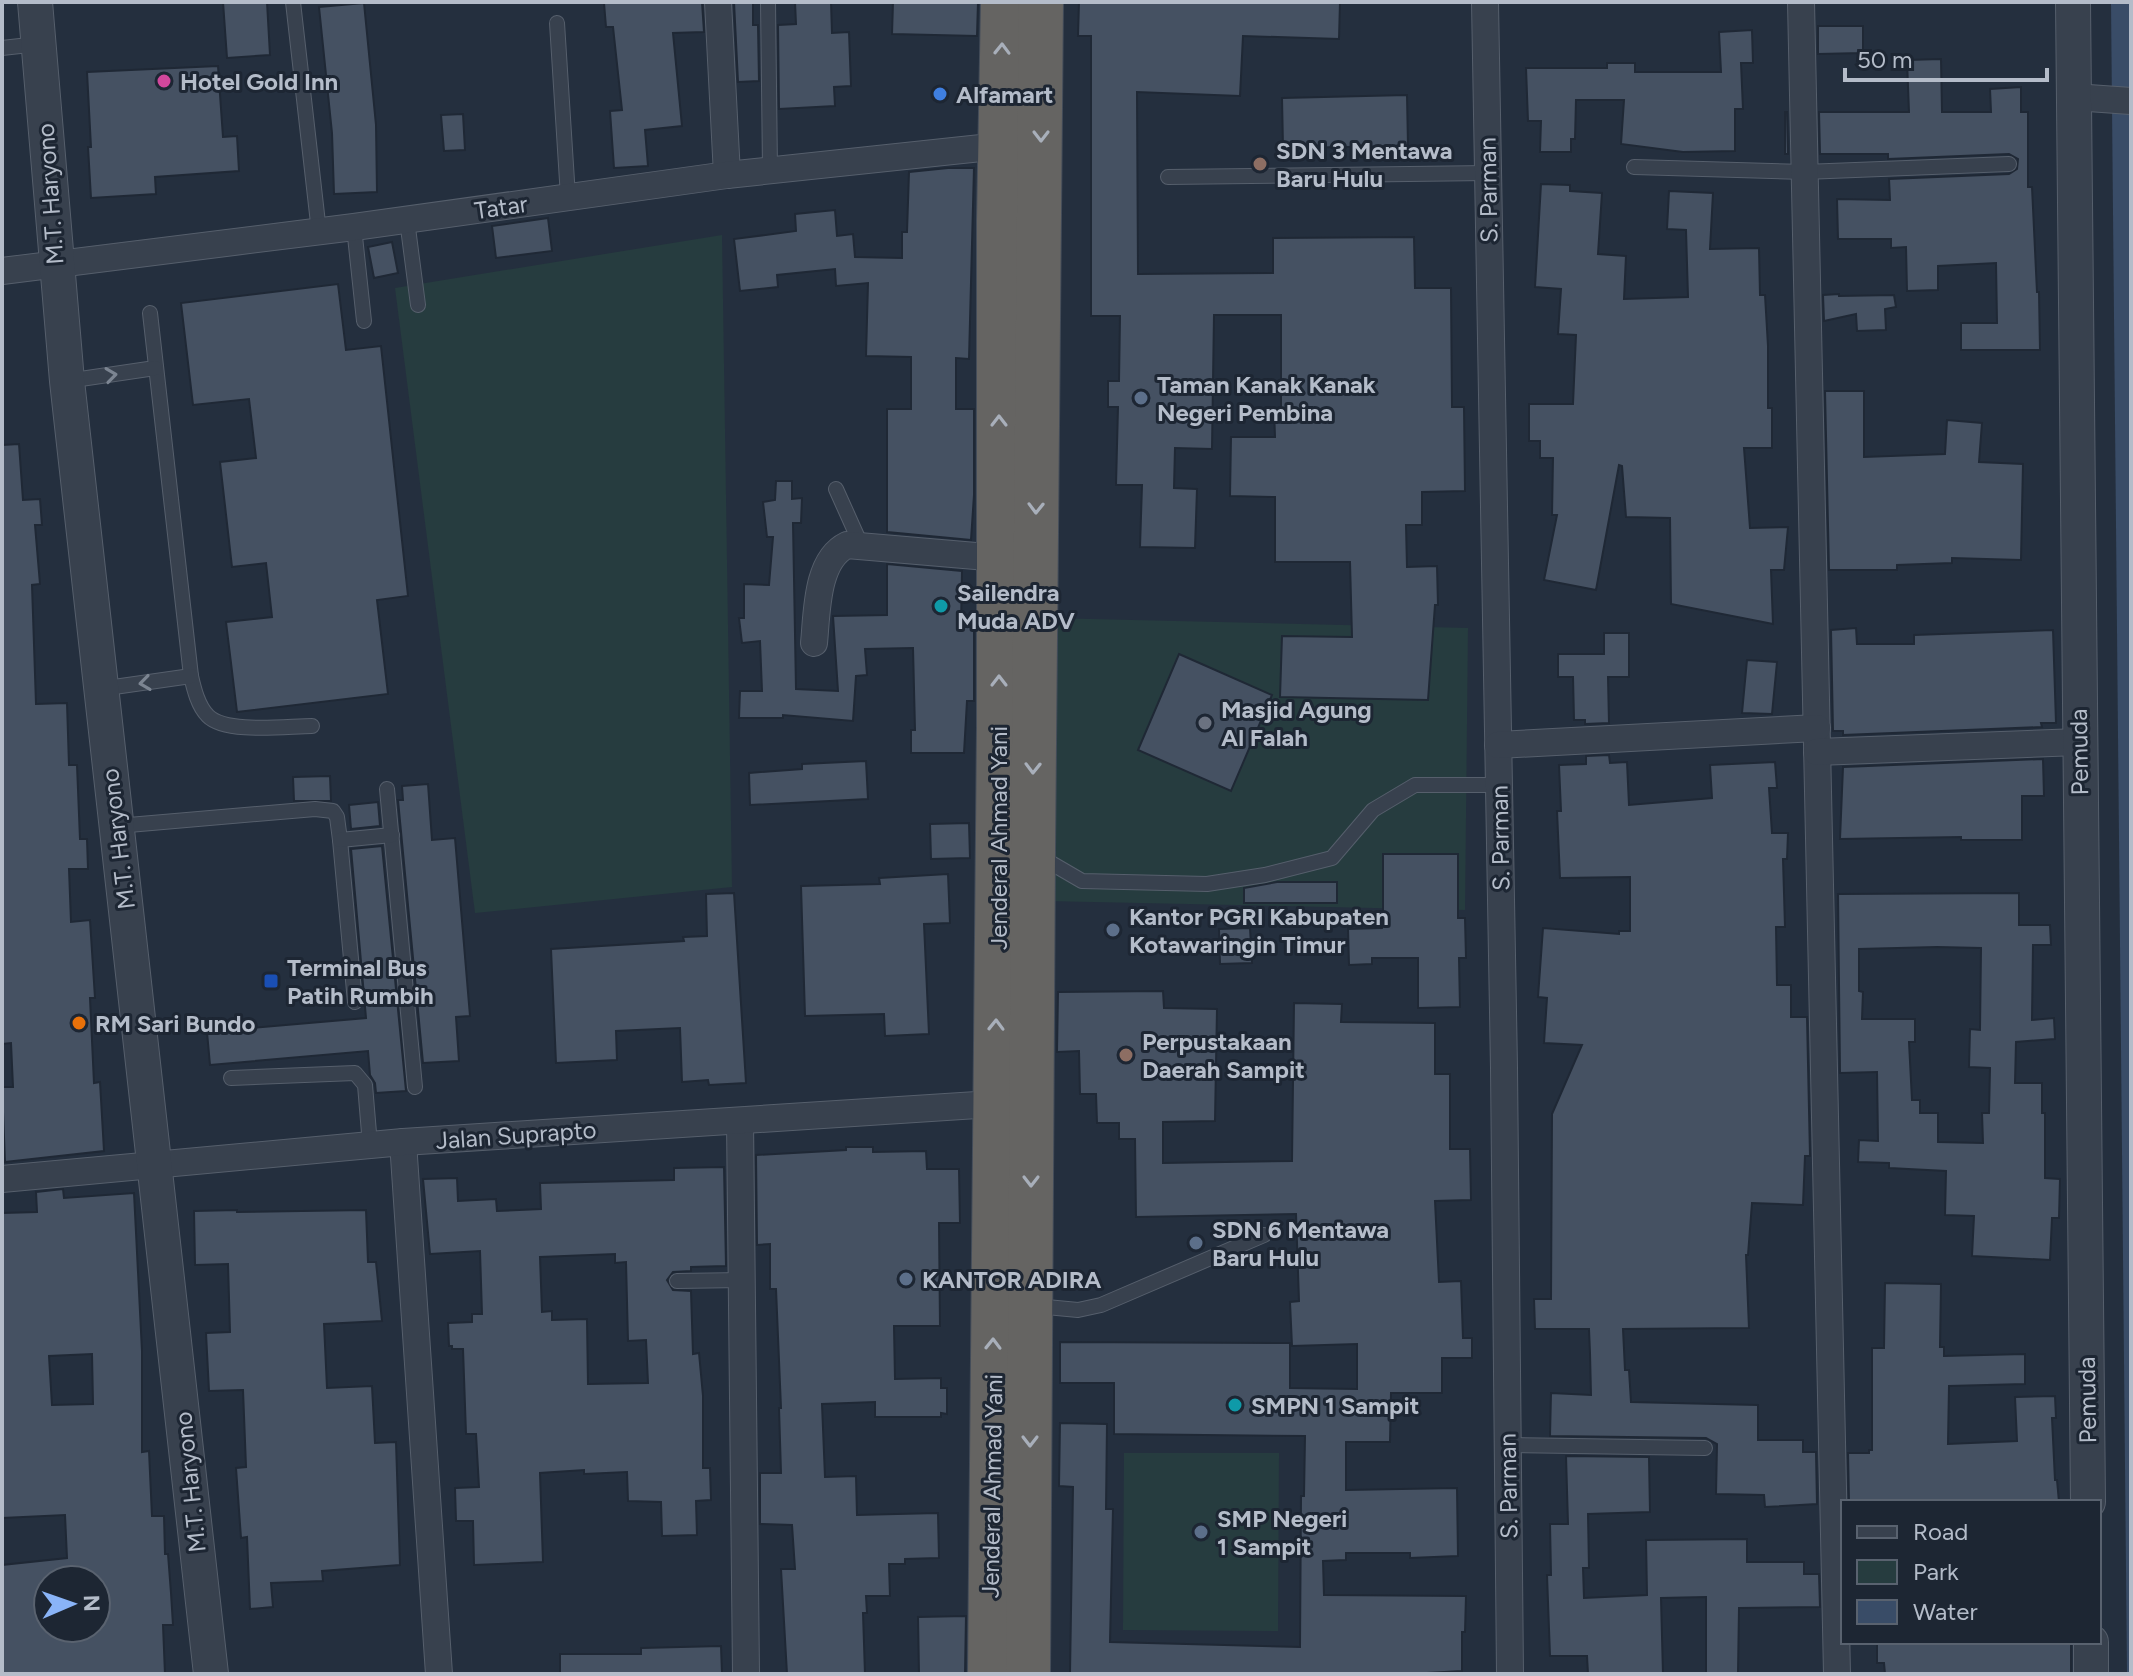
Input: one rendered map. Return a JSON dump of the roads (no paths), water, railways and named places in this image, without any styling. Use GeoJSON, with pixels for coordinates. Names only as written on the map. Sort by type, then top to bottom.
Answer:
{"type":"FeatureCollection","features":[{"type":"Feature","properties":{"kind":"highway","name":"Jenderal Ahmad Yani"},"geometry":{"type":"LineString","coordinates":[[1003,2],[999,558],[1014,1103],[1031,1305],[1028,1674]]}},
{"type":"Feature","properties":{"kind":"highway","name":"Jenderal Ahmad Yani"},"geometry":{"type":"LineString","coordinates":[[990,1674],[1014,1103],[1033,852],[1041,2]]}},
{"type":"Feature","properties":{"kind":"street","name":"M.T. Haryono"},"geometry":{"type":"LineString","coordinates":[[35,2],[67,381],[211,1674]]}},
{"type":"Feature","properties":{"kind":"street"},"geometry":{"type":"LineString","coordinates":[[718,2],[727,175]]}},
{"type":"Feature","properties":{"kind":"street","name":"S. Parman"},"geometry":{"type":"LineString","coordinates":[[1485,2],[1510,1674]]}},
{"type":"Feature","properties":{"kind":"street"},"geometry":{"type":"LineString","coordinates":[[1801,2],[1837,1674]]}},
{"type":"Feature","properties":{"kind":"street","name":"Pemuda"},"geometry":{"type":"LineString","coordinates":[[2073,2],[2088,1500]]}},
{"type":"Feature","properties":{"kind":"street"},"geometry":{"type":"LineString","coordinates":[[2074,97],[2119,100]]}},
{"type":"Feature","properties":{"kind":"street","name":"Tatar"},"geometry":{"type":"LineString","coordinates":[[2,271],[319,232],[727,175],[1000,146]]}},
{"type":"Feature","properties":{"kind":"street"},"geometry":{"type":"LineString","coordinates":[[814,643],[820,594],[827,570],[837,550],[847,545],[999,558]]}},
{"type":"Feature","properties":{"kind":"street"},"geometry":{"type":"LineString","coordinates":[[1498,745],[1817,740],[2079,742]]}},
{"type":"Feature","properties":{"kind":"street","name":"Jalan Suprapto"},"geometry":{"type":"LineString","coordinates":[[2,1179],[403,1142],[1014,1103]]}},
{"type":"Feature","properties":{"kind":"street"},"geometry":{"type":"LineString","coordinates":[[740,1121],[746,1674]]}},
{"type":"Feature","properties":{"kind":"street"},"geometry":{"type":"LineString","coordinates":[[403,1142],[439,1674]]}},
{"type":"Feature","properties":{"kind":"street"},"geometry":{"type":"LineString","coordinates":[[2091,1644],[2091,1674]]}},
{"type":"Feature","properties":{"kind":"lane"},"geometry":{"type":"LineString","coordinates":[[293,2],[319,232]]}},
{"type":"Feature","properties":{"kind":"lane"},"geometry":{"type":"LineString","coordinates":[[768,2],[770,170]]}},
{"type":"Feature","properties":{"kind":"lane"},"geometry":{"type":"LineString","coordinates":[[557,23],[568,197]]}},
{"type":"Feature","properties":{"kind":"lane"},"geometry":{"type":"LineString","coordinates":[[2,48],[39,44]]}},
{"type":"Feature","properties":{"kind":"lane"},"geometry":{"type":"LineString","coordinates":[[1634,167],[1804,172],[2009,164]]}},
{"type":"Feature","properties":{"kind":"lane"},"geometry":{"type":"LineString","coordinates":[[1168,177],[1488,173]]}},
{"type":"Feature","properties":{"kind":"lane"},"geometry":{"type":"LineString","coordinates":[[407,220],[418,305]]}},
{"type":"Feature","properties":{"kind":"lane"},"geometry":{"type":"LineString","coordinates":[[354,227],[364,321]]}},
{"type":"Feature","properties":{"kind":"lane"},"geometry":{"type":"LineString","coordinates":[[150,313],[191,676],[196,696],[208,716],[218,722],[249,727],[312,726]]}},
{"type":"Feature","properties":{"kind":"lane"},"geometry":{"type":"LineString","coordinates":[[67,381],[155,368]]}},
{"type":"Feature","properties":{"kind":"lane"},"geometry":{"type":"LineString","coordinates":[[836,489],[862,547]]}},
{"type":"Feature","properties":{"kind":"lane"},"geometry":{"type":"LineString","coordinates":[[100,689],[191,676]]}},
{"type":"Feature","properties":{"kind":"lane"},"geometry":{"type":"LineString","coordinates":[[1033,852],[1082,881],[1207,884],[1265,875],[1332,858],[1373,810],[1415,785],[1499,785]]}},
{"type":"Feature","properties":{"kind":"lane"},"geometry":{"type":"LineString","coordinates":[[387,789],[415,1087]]}},
{"type":"Feature","properties":{"kind":"lane"},"geometry":{"type":"LineString","coordinates":[[117,826],[325,809],[333,811],[337,817],[340,840],[355,1002]]}},
{"type":"Feature","properties":{"kind":"lane"},"geometry":{"type":"LineString","coordinates":[[340,840],[392,835]]}},
{"type":"Feature","properties":{"kind":"lane"},"geometry":{"type":"LineString","coordinates":[[231,1078],[355,1073],[365,1085],[370,1145]]}},
{"type":"Feature","properties":{"kind":"lane"},"geometry":{"type":"LineString","coordinates":[[1031,1305],[1078,1310],[1101,1305],[1264,1235]]}},
{"type":"Feature","properties":{"kind":"lane"},"geometry":{"type":"LineString","coordinates":[[677,1281],[742,1280]]}},
{"type":"Feature","properties":{"kind":"lane"},"geometry":{"type":"LineString","coordinates":[[1508,1445],[1705,1448]]}},
{"type":"Feature","properties":{"kind":"water"},"geometry":{"type":"Polygon","coordinates":[[[2111,2],[2131,2],[2131,1674],[2127,1674],[2111,2]]]}},
{"type":"Feature","properties":{"kind":"place","name":"Hotel Gold Inn"},"geometry":{"type":"Point","coordinates":[164,81]}},
{"type":"Feature","properties":{"kind":"place","name":"Alfamart"},"geometry":{"type":"Point","coordinates":[940,94]}},
{"type":"Feature","properties":{"kind":"place","name":"SDN 3 Mentawa Baru Hulu"},"geometry":{"type":"Point","coordinates":[1260,164]}},
{"type":"Feature","properties":{"kind":"place","name":"Taman Kanak Kanak Negeri Pembina"},"geometry":{"type":"Point","coordinates":[1141,398]}},
{"type":"Feature","properties":{"kind":"place","name":"Sailendra Muda ADV"},"geometry":{"type":"Point","coordinates":[941,606]}},
{"type":"Feature","properties":{"kind":"place","name":"Masjid Agung Al Falah"},"geometry":{"type":"Point","coordinates":[1205,723]}},
{"type":"Feature","properties":{"kind":"place","name":"Kantor PGRI Kabupaten Kotawaringin Timur"},"geometry":{"type":"Point","coordinates":[1113,930]}},
{"type":"Feature","properties":{"kind":"place","name":"Terminal Bus Patih Rumbih"},"geometry":{"type":"Point","coordinates":[271,981]}},
{"type":"Feature","properties":{"kind":"place","name":"RM Sari Bundo"},"geometry":{"type":"Point","coordinates":[79,1023]}},
{"type":"Feature","properties":{"kind":"place","name":"Perpustakaan Daerah Sampit"},"geometry":{"type":"Point","coordinates":[1126,1055]}},
{"type":"Feature","properties":{"kind":"place","name":"SDN 6 Mentawa Baru Hulu"},"geometry":{"type":"Point","coordinates":[1196,1243]}},
{"type":"Feature","properties":{"kind":"place","name":"KANTOR ADIRA"},"geometry":{"type":"Point","coordinates":[906,1279]}},
{"type":"Feature","properties":{"kind":"place","name":"SMPN 1 Sampit"},"geometry":{"type":"Point","coordinates":[1235,1405]}},
{"type":"Feature","properties":{"kind":"place","name":"SMP Negeri 1 Sampit"},"geometry":{"type":"Point","coordinates":[1201,1532]}}]}
